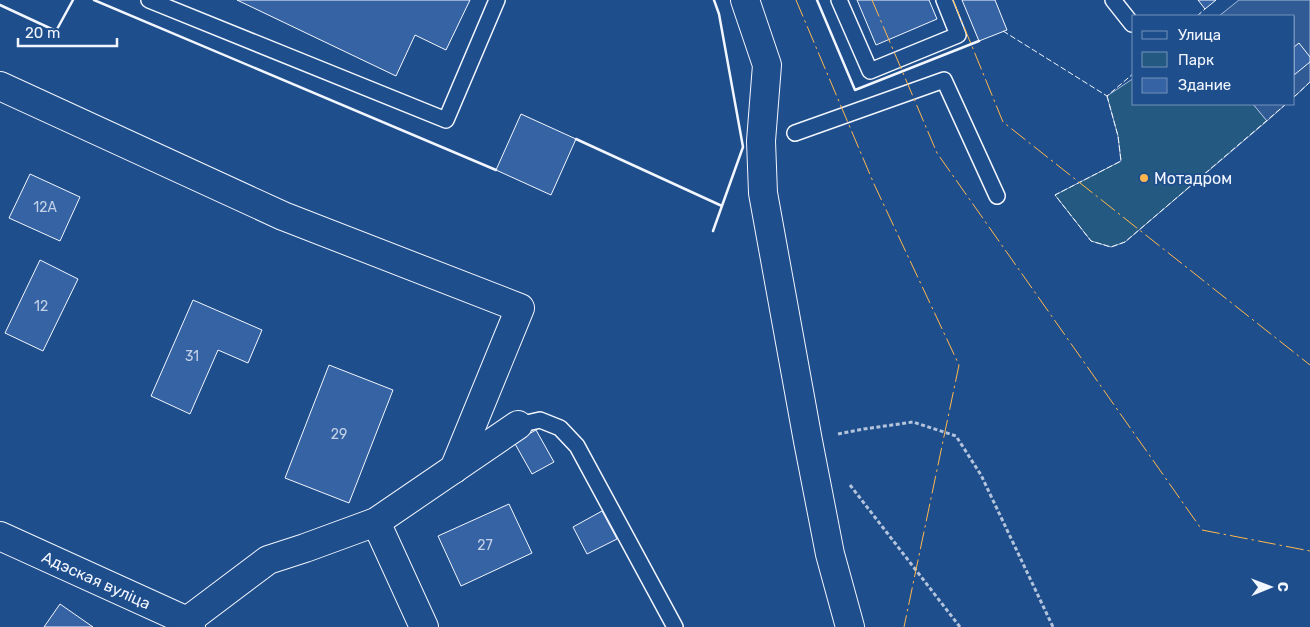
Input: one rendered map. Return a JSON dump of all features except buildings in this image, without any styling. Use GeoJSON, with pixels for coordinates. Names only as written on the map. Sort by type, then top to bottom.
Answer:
{"type":"FeatureCollection","features":[{"type":"Feature","properties":{"kind":"street"},"geometry":{"type":"LineString","coordinates":[[745,0],[767,65],[762,140],[763,193],[830,554],[850,627]]}},
{"type":"Feature","properties":{"kind":"street"},"geometry":{"type":"LineString","coordinates":[[0,86],[283,216],[520,308],[454,469]]}},
{"type":"Feature","properties":{"kind":"street"},"geometry":{"type":"LineString","coordinates":[[189,624],[268,560],[376,522],[518,424]]}},
{"type":"Feature","properties":{"kind":"street"},"geometry":{"type":"LineString","coordinates":[[376,522],[424,627]]}},
{"type":"Feature","properties":{"kind":"street","name":"Адэская вуліца"},"geometry":{"type":"LineString","coordinates":[[0,536],[189,624]]}},
{"type":"Feature","properties":{"kind":"lane"},"geometry":{"type":"LineString","coordinates":[[149,0],[446,120],[497,0]]}},
{"type":"Feature","properties":{"kind":"lane"},"geometry":{"type":"LineString","coordinates":[[839,0],[870,71],[958,35],[944,0]]}},
{"type":"Feature","properties":{"kind":"lane"},"geometry":{"type":"LineString","coordinates":[[1113,0],[1132,24]]}},
{"type":"Feature","properties":{"kind":"lane"},"geometry":{"type":"LineString","coordinates":[[795,133],[944,80],[997,196]]}},
{"type":"Feature","properties":{"kind":"lane"},"geometry":{"type":"LineString","coordinates":[[518,424],[540,420],[560,428],[576,446],[675,627]]}},
{"type":"Feature","properties":{"kind":"path"},"geometry":{"type":"LineString","coordinates":[[808,441],[864,429],[913,422],[956,436],[981,475],[1053,627]]}},
{"type":"Feature","properties":{"kind":"path"},"geometry":{"type":"LineString","coordinates":[[848,483],[960,627]]}},
{"type":"Feature","properties":{"kind":"green space","name":"Мотадром"},"geometry":{"type":"Polygon","coordinates":[[[1132,79],[1132,105],[1254,105],[1267,121],[1125,242],[1111,247],[1091,241],[1055,195],[1121,161],[1118,136],[1107,96],[1132,79]]]}},
{"type":"Feature","properties":{"kind":"shaded area"},"geometry":{"type":"Polygon","coordinates":[[[1239,0],[1310,0],[1310,82],[1295,96],[1295,15],[1220,15],[1239,0]]]}},
{"type":"Feature","properties":{"kind":"shaded area"},"geometry":{"type":"Polygon","coordinates":[[[1254,105],[1285,105],[1267,121],[1254,105]]]}},
{"type":"Feature","properties":{"kind":"fence"},"geometry":{"type":"LineString","coordinates":[[1198,15],[1205,9]]}},
{"type":"Feature","properties":{"kind":"fence"},"geometry":{"type":"LineString","coordinates":[[1003,31],[1107,96],[1132,75]]}},
{"type":"Feature","properties":{"kind":"fence"},"geometry":{"type":"LineString","coordinates":[[1295,96],[1310,82]]}},
{"type":"Feature","properties":{"kind":"fence"},"geometry":{"type":"LineString","coordinates":[[1107,96],[1118,136],[1121,161],[1055,195],[1091,241],[1111,247],[1125,242],[1285,105]]}},
{"type":"Feature","properties":{"kind":"wall"},"geometry":{"type":"LineString","coordinates":[[0,5],[56,31],[73,0]]}},
{"type":"Feature","properties":{"kind":"wall"},"geometry":{"type":"LineString","coordinates":[[94,0],[496,170]]}},
{"type":"Feature","properties":{"kind":"wall"},"geometry":{"type":"LineString","coordinates":[[713,231],[743,147],[719,14],[714,0]]}},
{"type":"Feature","properties":{"kind":"wall"},"geometry":{"type":"LineString","coordinates":[[817,0],[855,90],[979,41]]}},
{"type":"Feature","properties":{"kind":"wall"},"geometry":{"type":"LineString","coordinates":[[576,139],[722,206]]}},
{"type":"Feature","properties":{"kind":"power"},"geometry":{"type":"LineString","coordinates":[[796,0],[874,184],[959,365],[904,627]]}},
{"type":"Feature","properties":{"kind":"power"},"geometry":{"type":"LineString","coordinates":[[872,0],[937,153],[1202,530],[1310,551]]}},
{"type":"Feature","properties":{"kind":"power"},"geometry":{"type":"LineString","coordinates":[[953,0],[1003,122],[1310,365]]}},
{"type":"Feature","properties":{"kind":"place","name":"Мотадром"},"geometry":{"type":"Point","coordinates":[1144,178]}}]}
